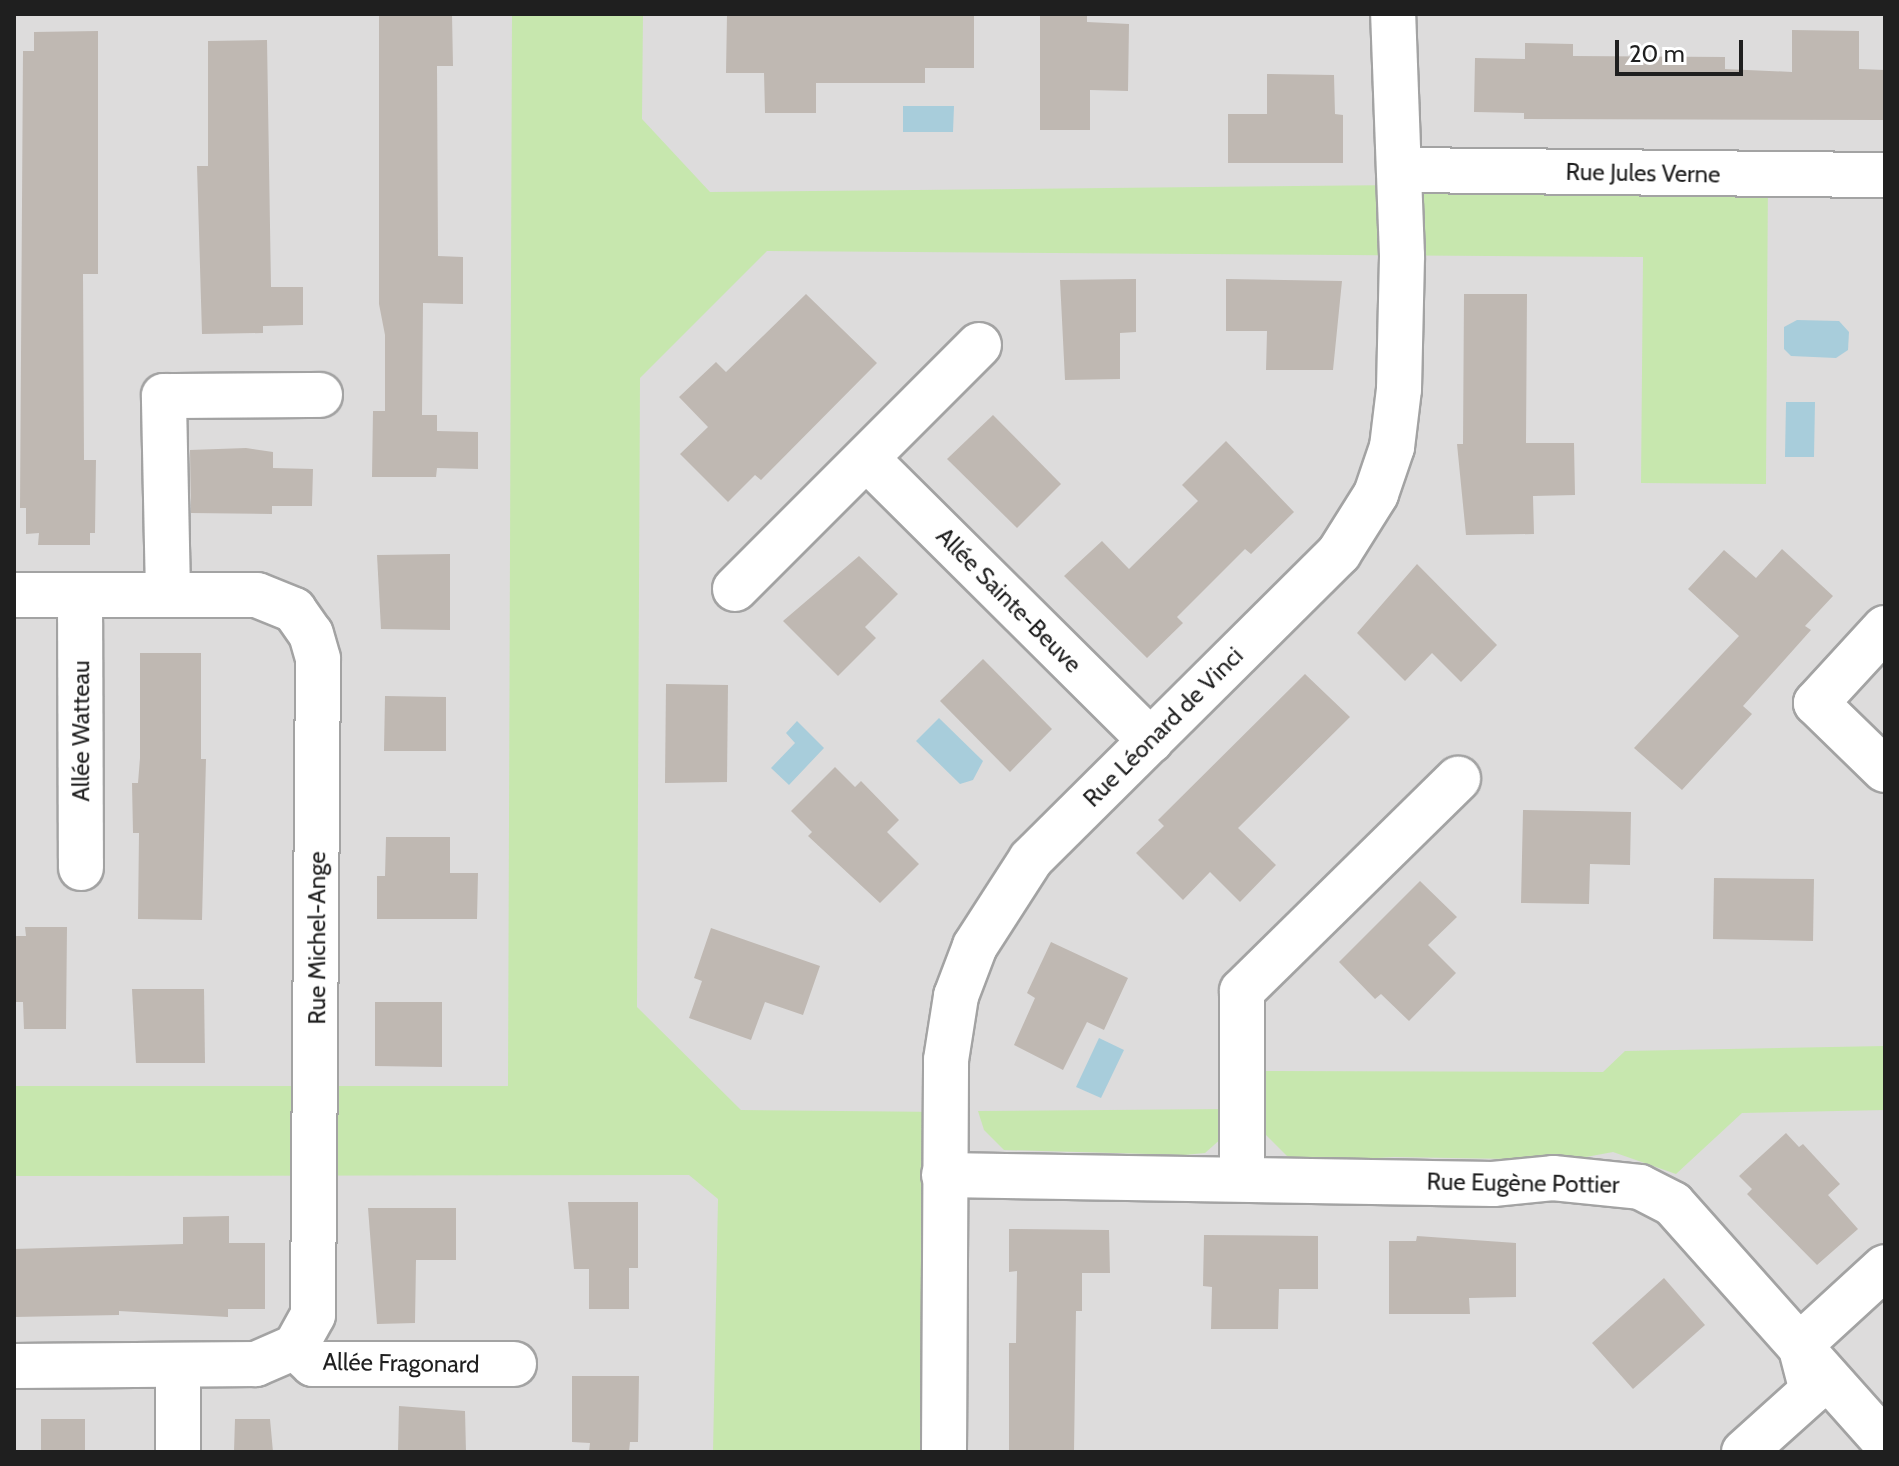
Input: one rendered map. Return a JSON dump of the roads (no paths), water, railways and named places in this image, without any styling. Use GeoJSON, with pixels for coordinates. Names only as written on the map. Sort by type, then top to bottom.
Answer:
{"type":"FeatureCollection","features":[{"type":"Feature","properties":{"kind":"street","name":"Rue Léonard de Vinci"},"geometry":{"type":"LineString","coordinates":[[944,1452],[947,1042],[956,996],[975,946],[1025,866],[1339,553],[1376,494],[1392,447],[1399,389],[1402,170],[1393,14]]}},
{"type":"Feature","properties":{"kind":"street","name":"Rue Jules Verne"},"geometry":{"type":"LineString","coordinates":[[1402,170],[1885,175]]}},
{"type":"Feature","properties":{"kind":"street"},"geometry":{"type":"LineString","coordinates":[[735,589],[979,345]]}},
{"type":"Feature","properties":{"kind":"street"},"geometry":{"type":"LineString","coordinates":[[168,593],[164,396],[320,395]]}},
{"type":"Feature","properties":{"kind":"street","name":"Allée Sainte-Beuve"},"geometry":{"type":"LineString","coordinates":[[867,459],[1151,741]]}},
{"type":"Feature","properties":{"kind":"street","name":"Rue Michel-Ange"},"geometry":{"type":"LineString","coordinates":[[14,595],[257,595],[282,602],[304,621],[318,659],[317,1277],[313,1315],[295,1347]]}},
{"type":"Feature","properties":{"kind":"street","name":"Allée Watteau"},"geometry":{"type":"LineString","coordinates":[[80,595],[81,868]]}},
{"type":"Feature","properties":{"kind":"street"},"geometry":{"type":"LineString","coordinates":[[1885,628],[1816,703],[1885,770]]}},
{"type":"Feature","properties":{"kind":"street"},"geometry":{"type":"LineString","coordinates":[[1242,1176],[1242,991],[1458,779]]}},
{"type":"Feature","properties":{"kind":"street","name":"Rue Eugène Pottier"},"geometry":{"type":"LineString","coordinates":[[944,1175],[1242,1176],[1493,1184],[1603,1179],[1640,1187],[1673,1204],[1885,1442]]}},
{"type":"Feature","properties":{"kind":"street"},"geometry":{"type":"LineString","coordinates":[[1744,1452],[1812,1391],[1800,1345],[1885,1267]]}},
{"type":"Feature","properties":{"kind":"street"},"geometry":{"type":"LineString","coordinates":[[14,1366],[178,1369],[256,1364],[295,1347]]}},
{"type":"Feature","properties":{"kind":"street","name":"Allée Fragonard"},"geometry":{"type":"LineString","coordinates":[[295,1347],[313,1364],[514,1364]]}},
{"type":"Feature","properties":{"kind":"street"},"geometry":{"type":"LineString","coordinates":[[178,1369],[178,1452]]}},
{"type":"Feature","properties":{"kind":"water"},"geometry":{"type":"Polygon","coordinates":[[[903,106],[954,106],[953,132],[903,132],[903,106]]]}},
{"type":"Feature","properties":{"kind":"water"},"geometry":{"type":"Polygon","coordinates":[[[1797,320],[1839,321],[1849,332],[1848,350],[1836,358],[1791,356],[1784,349],[1784,327],[1797,320]]]}},
{"type":"Feature","properties":{"kind":"water"},"geometry":{"type":"Polygon","coordinates":[[[1786,402],[1815,402],[1814,457],[1785,457],[1786,402]]]}},
{"type":"Feature","properties":{"kind":"water"},"geometry":{"type":"Polygon","coordinates":[[[939,718],[983,761],[973,780],[960,784],[916,741],[939,718]]]}},
{"type":"Feature","properties":{"kind":"water"},"geometry":{"type":"Polygon","coordinates":[[[797,721],[824,748],[789,785],[771,768],[795,743],[786,733],[797,721]]]}},
{"type":"Feature","properties":{"kind":"water"},"geometry":{"type":"Polygon","coordinates":[[[1099,1038],[1124,1050],[1101,1098],[1076,1087],[1099,1038]]]}}]}
